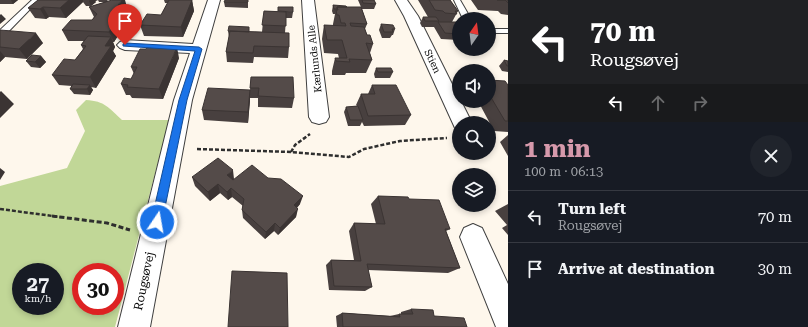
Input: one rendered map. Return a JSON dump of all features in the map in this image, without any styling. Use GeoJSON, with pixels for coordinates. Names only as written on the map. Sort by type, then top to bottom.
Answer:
{"type":"FeatureCollection","features":[{"type":"Feature","properties":{"kind":"street","name":"Rougsøvej"},"geometry":{"type":"LineString","coordinates":[[134,327],[183,100],[214,0]]}},
{"type":"Feature","properties":{"kind":"street","name":"Kærlunds Alle"},"geometry":{"type":"LineString","coordinates":[[308,0],[317,124]]}},
{"type":"Feature","properties":{"kind":"street","name":"Stien"},"geometry":{"type":"LineString","coordinates":[[401,0],[411,16],[459,116]]}},
{"type":"Feature","properties":{"kind":"street"},"geometry":{"type":"LineString","coordinates":[[125,45],[199,49]]}},
{"type":"Feature","properties":{"kind":"street"},"geometry":{"type":"LineString","coordinates":[[473,237],[508,319]]}},
{"type":"Feature","properties":{"kind":"lane"},"geometry":{"type":"LineString","coordinates":[[3,32],[36,0]]}},
{"type":"Feature","properties":{"kind":"lane"},"geometry":{"type":"LineString","coordinates":[[457,0],[463,12]]}},
{"type":"Feature","properties":{"kind":"lane"},"geometry":{"type":"LineString","coordinates":[[496,31],[508,31]]}},
{"type":"Feature","properties":{"kind":"path"},"geometry":{"type":"LineString","coordinates":[[291,152],[295,145],[317,124]]}},
{"type":"Feature","properties":{"kind":"path"},"geometry":{"type":"LineString","coordinates":[[173,149],[291,152],[350,157],[364,149],[400,141],[452,137]]}},
{"type":"Feature","properties":{"kind":"path"},"geometry":{"type":"LineString","coordinates":[[0,209],[107,223],[153,237]]}},
{"type":"Feature","properties":{"kind":"green space"},"geometry":{"type":"Polygon","coordinates":[[[86,100],[98,102],[106,106],[122,120],[169,120],[124,292],[124,263],[72,263],[72,315],[118,315],[115,327],[0,327],[0,186],[67,168],[85,131],[76,110],[86,100]]]}},
{"type":"Feature","properties":{"kind":"building"},"geometry":{"type":"Polygon","coordinates":[[[38,0],[69,0],[60,8],[28,8],[38,0]]]}},
{"type":"Feature","properties":{"kind":"building"},"geometry":{"type":"Polygon","coordinates":[[[112,0],[122,0],[118,5],[124,10],[109,32],[62,30],[71,20],[92,20],[97,14],[89,7],[112,0]]]}},
{"type":"Feature","properties":{"kind":"building"},"geometry":{"type":"Polygon","coordinates":[[[169,0],[192,0],[181,27],[140,25],[147,14],[161,15],[169,0]]]}},
{"type":"Feature","properties":{"kind":"building"},"geometry":{"type":"Polygon","coordinates":[[[225,0],[248,0],[248,2],[224,2],[225,0]]]}},
{"type":"Feature","properties":{"kind":"building"},"geometry":{"type":"Polygon","coordinates":[[[362,0],[374,0],[376,4],[363,3],[362,0]]]}},
{"type":"Feature","properties":{"kind":"building"},"geometry":{"type":"Polygon","coordinates":[[[429,0],[450,0],[458,11],[452,12],[452,14],[435,10],[429,0]]]}},
{"type":"Feature","properties":{"kind":"building"},"geometry":{"type":"Polygon","coordinates":[[[333,5],[347,7],[337,7],[337,9],[334,9],[333,5]]]}},
{"type":"Feature","properties":{"kind":"building"},"geometry":{"type":"Polygon","coordinates":[[[278,7],[293,7],[293,12],[278,11],[278,7]]]}},
{"type":"Feature","properties":{"kind":"building"},"geometry":{"type":"Polygon","coordinates":[[[337,7],[361,7],[367,24],[350,23],[351,26],[364,27],[367,35],[370,35],[373,44],[366,43],[372,60],[349,59],[350,62],[336,61],[335,58],[347,58],[342,40],[327,40],[324,25],[346,26],[345,23],[341,23],[339,15],[337,15],[337,7]]]}},
{"type":"Feature","properties":{"kind":"building"},"geometry":{"type":"Polygon","coordinates":[[[264,11],[286,12],[286,26],[262,25],[264,11]]]}},
{"type":"Feature","properties":{"kind":"building"},"geometry":{"type":"Polygon","coordinates":[[[423,17],[436,17],[439,21],[425,21],[423,17]]]}},
{"type":"Feature","properties":{"kind":"building"},"geometry":{"type":"Polygon","coordinates":[[[438,22],[452,22],[452,34],[445,33],[438,22]]]}},
{"type":"Feature","properties":{"kind":"building"},"geometry":{"type":"Polygon","coordinates":[[[381,24],[393,25],[395,29],[392,29],[393,32],[384,32],[381,24]]]}},
{"type":"Feature","properties":{"kind":"building"},"geometry":{"type":"Polygon","coordinates":[[[229,26],[249,27],[249,32],[228,31],[229,26]]]}},
{"type":"Feature","properties":{"kind":"building"},"geometry":{"type":"Polygon","coordinates":[[[0,30],[36,33],[19,49],[0,47],[0,30]]]}},
{"type":"Feature","properties":{"kind":"building"},"geometry":{"type":"Polygon","coordinates":[[[230,31],[289,33],[289,47],[254,46],[253,53],[226,52],[230,31]]]}},
{"type":"Feature","properties":{"kind":"building"},"geometry":{"type":"Polygon","coordinates":[[[88,36],[111,37],[105,46],[111,46],[90,77],[52,75],[64,59],[75,60],[86,46],[81,45],[88,36]]]}},
{"type":"Feature","properties":{"kind":"building"},"geometry":{"type":"Polygon","coordinates":[[[148,46],[177,47],[159,89],[127,87],[128,85],[121,84],[124,78],[131,79],[137,67],[131,67],[140,49],[146,49],[148,46]]]}},
{"type":"Feature","properties":{"kind":"building"},"geometry":{"type":"Polygon","coordinates":[[[32,55],[41,56],[35,62],[26,61],[32,55]]]}},
{"type":"Feature","properties":{"kind":"building"},"geometry":{"type":"Polygon","coordinates":[[[504,60],[508,61],[508,66],[507,66],[504,60]]]}},
{"type":"Feature","properties":{"kind":"building"},"geometry":{"type":"Polygon","coordinates":[[[376,68],[391,68],[393,72],[378,72],[376,68]]]}},
{"type":"Feature","properties":{"kind":"building"},"geometry":{"type":"Polygon","coordinates":[[[251,77],[293,77],[294,98],[258,96],[259,88],[250,88],[251,77]]]}},
{"type":"Feature","properties":{"kind":"building"},"geometry":{"type":"Polygon","coordinates":[[[496,80],[505,81],[508,85],[508,121],[505,121],[496,106],[496,80]]]}},
{"type":"Feature","properties":{"kind":"building"},"geometry":{"type":"Polygon","coordinates":[[[73,84],[90,85],[87,89],[70,89],[73,84]]]}},
{"type":"Feature","properties":{"kind":"building"},"geometry":{"type":"Polygon","coordinates":[[[372,85],[396,85],[411,115],[368,116],[361,94],[375,94],[372,85]]]}},
{"type":"Feature","properties":{"kind":"building"},"geometry":{"type":"Polygon","coordinates":[[[208,88],[250,90],[248,112],[202,110],[208,88]]]}},
{"type":"Feature","properties":{"kind":"building"},"geometry":{"type":"Polygon","coordinates":[[[358,106],[363,120],[350,120],[346,107],[358,106]]]}},
{"type":"Feature","properties":{"kind":"building"},"geometry":{"type":"Polygon","coordinates":[[[218,158],[233,170],[227,175],[233,180],[252,165],[268,178],[281,179],[303,196],[294,205],[298,209],[280,228],[275,223],[266,232],[242,210],[244,199],[231,188],[227,192],[218,184],[208,192],[192,177],[218,158]]]}},
{"type":"Feature","properties":{"kind":"building"},"geometry":{"type":"Polygon","coordinates":[[[378,196],[439,200],[450,229],[445,229],[460,268],[367,264],[372,287],[334,286],[331,260],[361,261],[354,223],[385,224],[378,196]]]}},
{"type":"Feature","properties":{"kind":"building"},"geometry":{"type":"Polygon","coordinates":[[[232,271],[287,273],[288,327],[228,327],[232,271]]]}},
{"type":"Feature","properties":{"kind":"building"},"geometry":{"type":"Polygon","coordinates":[[[411,309],[433,310],[434,316],[464,318],[467,327],[343,327],[342,313],[400,317],[399,314],[413,314],[411,309]]]}},
{"type":"Feature","properties":{"kind":"route"},"geometry":{"type":"LineString","coordinates":[[125,45],[199,49],[183,100],[157,222]]}}]}
